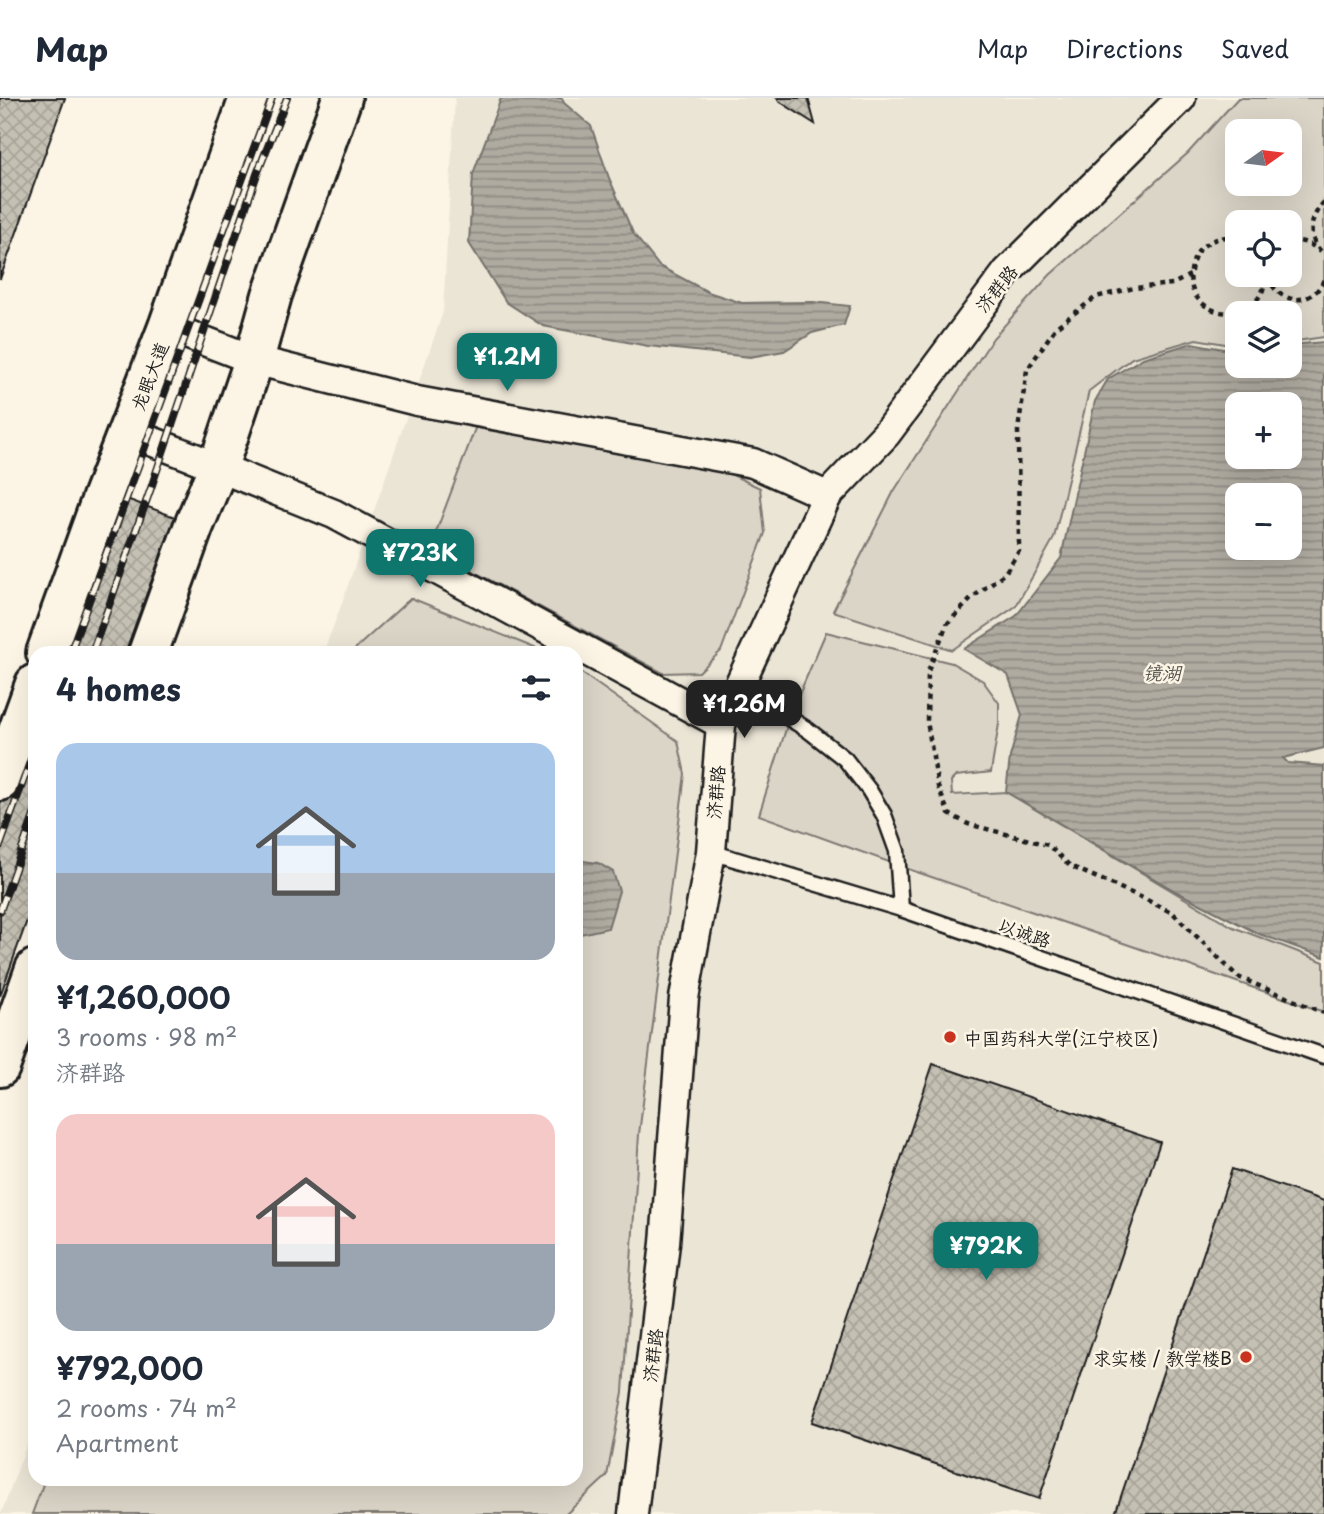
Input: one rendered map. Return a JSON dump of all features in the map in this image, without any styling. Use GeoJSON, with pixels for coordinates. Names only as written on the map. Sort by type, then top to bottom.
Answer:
{"type":"FeatureCollection","features":[{"type":"Feature","properties":{"kind":"main road","name":"龙眠大道"},"geometry":{"type":"LineString","coordinates":[[49,646],[168,327],[249,98]]}},
{"type":"Feature","properties":{"kind":"main road"},"geometry":{"type":"LineString","coordinates":[[151,646],[218,467],[254,360],[272,295],[342,98]]}},
{"type":"Feature","properties":{"kind":"main road"},"geometry":{"type":"LineString","coordinates":[[0,781],[28,703]]}},
{"type":"Feature","properties":{"kind":"main road"},"geometry":{"type":"LineString","coordinates":[[0,1067],[28,989]]}},
{"type":"Feature","properties":{"kind":"street","name":"济群路"},"geometry":{"type":"LineString","coordinates":[[633,1514],[665,1243],[684,998],[711,852],[721,724],[827,496],[886,434],[1007,272],[1181,98]]}},
{"type":"Feature","properties":{"kind":"street"},"geometry":{"type":"LineString","coordinates":[[168,327],[254,360],[416,401],[753,463],[827,496]]}},
{"type":"Feature","properties":{"kind":"street"},"geometry":{"type":"LineString","coordinates":[[128,432],[334,514],[577,646]]}},
{"type":"Feature","properties":{"kind":"street"},"geometry":{"type":"LineString","coordinates":[[583,649],[721,724]]}},
{"type":"Feature","properties":{"kind":"lane"},"geometry":{"type":"LineString","coordinates":[[739,687],[808,730],[845,758],[869,790],[884,815],[897,851],[901,909]]}},
{"type":"Feature","properties":{"kind":"lane","name":"以诚路"},"geometry":{"type":"LineString","coordinates":[[711,852],[901,909],[1324,1056]]}},
{"type":"Feature","properties":{"kind":"path"},"geometry":{"type":"LineString","coordinates":[[1324,202],[1312,218],[1311,228],[1312,239],[1324,261]]}},
{"type":"Feature","properties":{"kind":"path"},"geometry":{"type":"LineString","coordinates":[[1225,237],[1208,242],[1198,251],[1192,262],[1190,275],[1198,298],[1207,307],[1218,312],[1242,311],[1253,304],[1264,287]]}},
{"type":"Feature","properties":{"kind":"path"},"geometry":{"type":"LineString","coordinates":[[1302,241],[1324,254]]}},
{"type":"Feature","properties":{"kind":"path"},"geometry":{"type":"LineString","coordinates":[[1190,275],[1173,284],[1134,288],[1096,297],[1056,327],[1027,370],[1018,430],[1019,551],[1005,573],[973,597],[947,624],[928,671],[927,721],[938,787],[949,814],[968,824],[1048,845],[1070,866],[1173,913],[1238,977],[1324,1013]]}},
{"type":"Feature","properties":{"kind":"path"},"geometry":{"type":"LineString","coordinates":[[1273,287],[1281,295],[1299,299],[1316,292],[1324,279]]}},
{"type":"Feature","properties":{"kind":"shaded area","name":"中国药科大学(江宁校区)"},"geometry":{"type":"Polygon","coordinates":[[[455,98],[1324,98],[1324,1514],[1,1514],[28,1441],[28,1486],[583,1486],[583,646],[326,646],[443,312],[455,98]]]}},
{"type":"Feature","properties":{"kind":"shaded area"},"geometry":{"type":"Polygon","coordinates":[[[1238,98],[1324,98],[1324,337],[1302,340],[1302,301],[1225,301],[1225,344],[1196,339],[1132,358],[1089,391],[1054,538],[1016,606],[952,650],[833,611],[894,491],[993,338],[1050,275],[1188,153],[1238,98]]]}},
{"type":"Feature","properties":{"kind":"shaded area"},"geometry":{"type":"Polygon","coordinates":[[[476,426],[722,470],[760,488],[765,533],[721,651],[699,672],[663,673],[430,548],[476,426]]]}},
{"type":"Feature","properties":{"kind":"shaded area"},"geometry":{"type":"Polygon","coordinates":[[[411,598],[530,646],[358,646],[411,598]]]}},
{"type":"Feature","properties":{"kind":"shaded area"},"geometry":{"type":"Polygon","coordinates":[[[826,632],[952,663],[983,681],[999,703],[999,724],[991,772],[956,776],[951,781],[952,795],[1006,792],[1233,927],[1324,962],[1324,1012],[759,815],[791,713],[826,632]]]}},
{"type":"Feature","properties":{"kind":"shaded area"},"geometry":{"type":"Polygon","coordinates":[[[583,674],[678,741],[685,774],[639,1134],[623,1392],[607,1476],[566,1514],[32,1514],[42,1486],[583,1486],[583,674]]]}},
{"type":"Feature","properties":{"kind":"water"},"geometry":{"type":"Polygon","coordinates":[[[501,98],[562,98],[564,103],[591,126],[609,178],[633,233],[659,266],[708,292],[742,303],[813,302],[850,306],[844,325],[812,333],[784,351],[750,357],[648,346],[543,326],[506,302],[469,243],[473,174],[501,98]]]}},
{"type":"Feature","properties":{"kind":"water","name":"镜湖"},"geometry":{"type":"Polygon","coordinates":[[[1324,342],[1324,748],[1283,758],[1288,763],[1324,766],[1324,957],[1259,934],[1177,892],[1006,792],[1010,757],[1022,715],[1008,675],[964,649],[1016,616],[1061,558],[1095,401],[1108,379],[1143,358],[1192,343],[1223,349],[1225,378],[1302,378],[1302,344],[1324,342]]]}},
{"type":"Feature","properties":{"kind":"water"},"geometry":{"type":"Polygon","coordinates":[[[583,861],[598,863],[613,872],[619,891],[608,928],[583,933],[583,861]]]}},
{"type":"Feature","properties":{"kind":"building"},"geometry":{"type":"Polygon","coordinates":[[[0,98],[65,98],[0,279],[0,98]]]}},
{"type":"Feature","properties":{"kind":"building"},"geometry":{"type":"Polygon","coordinates":[[[777,98],[808,98],[815,124],[779,101],[777,98]]]}},
{"type":"Feature","properties":{"kind":"building"},"geometry":{"type":"Polygon","coordinates":[[[92,486],[175,517],[128,646],[35,646],[92,486]]]}},
{"type":"Feature","properties":{"kind":"building"},"geometry":{"type":"Polygon","coordinates":[[[28,666],[28,918],[0,996],[0,745],[28,666]]]}},
{"type":"Feature","properties":{"kind":"building"},"geometry":{"type":"Polygon","coordinates":[[[933,1064],[1160,1142],[1039,1499],[812,1422],[933,1064]]]}},
{"type":"Feature","properties":{"kind":"building","name":"求实楼 / 教学楼B"},"geometry":{"type":"Polygon","coordinates":[[[1232,1169],[1324,1201],[1324,1514],[1115,1514],[1232,1169]]]}},
{"type":"Feature","properties":{"kind":"railway"},"geometry":{"type":"LineString","coordinates":[[73,646],[272,98]]}},
{"type":"Feature","properties":{"kind":"railway"},"geometry":{"type":"LineString","coordinates":[[95,646],[257,174],[287,98]]}},
{"type":"Feature","properties":{"kind":"railway"},"geometry":{"type":"LineString","coordinates":[[0,846],[28,768]]}},
{"type":"Feature","properties":{"kind":"railway"},"geometry":{"type":"LineString","coordinates":[[0,911],[28,833]]}},
{"type":"Feature","properties":{"kind":"place","name":"中国药科大学(江宁校区)"},"geometry":{"type":"Point","coordinates":[950,1037]}},
{"type":"Feature","properties":{"kind":"place","name":"求实楼 / 教学楼B"},"geometry":{"type":"Point","coordinates":[1246,1357]}}]}
